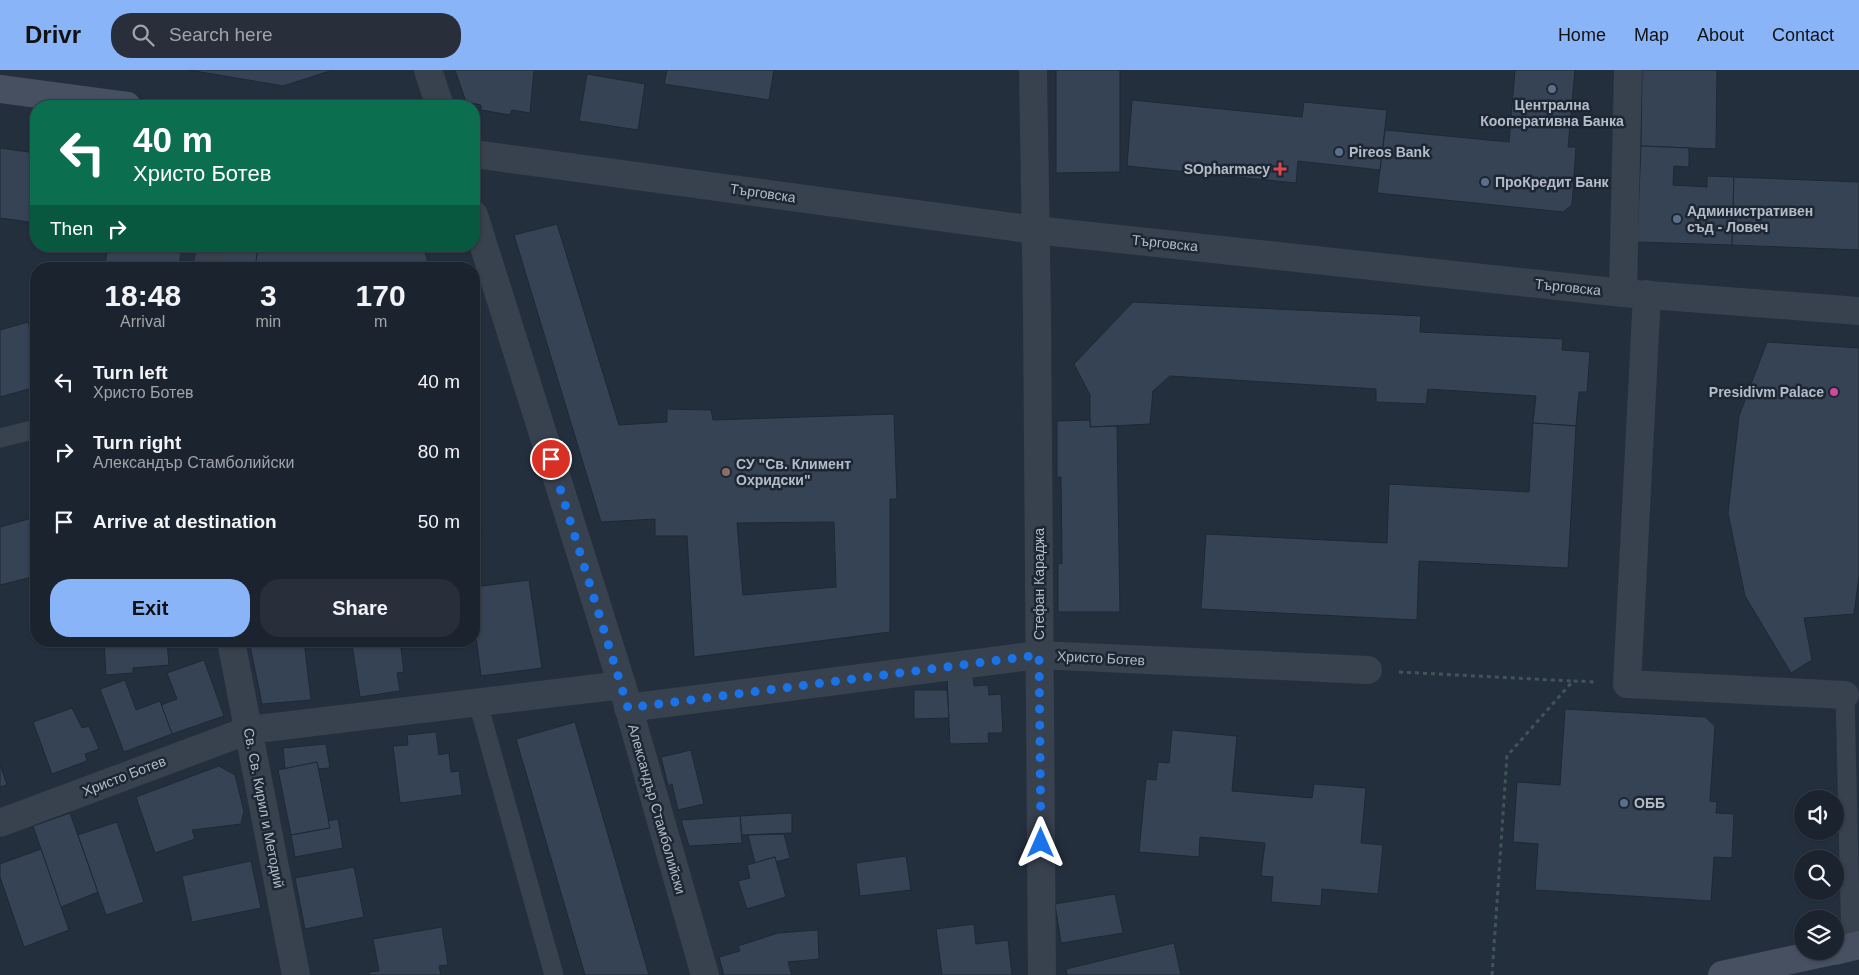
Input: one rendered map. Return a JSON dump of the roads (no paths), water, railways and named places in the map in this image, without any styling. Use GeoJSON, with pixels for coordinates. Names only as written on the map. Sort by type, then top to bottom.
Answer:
{"type":"FeatureCollection","features":[{"type":"Feature","properties":{"kind":"street"},"geometry":{"type":"LineString","coordinates":[[428,70],[438,100]]}},
{"type":"Feature","properties":{"kind":"street","name":"Стефан Караджа"},"geometry":{"type":"LineString","coordinates":[[1033,70],[1037,313],[1042,975]]}},
{"type":"Feature","properties":{"kind":"street"},"geometry":{"type":"LineString","coordinates":[[1628,70],[1635,293],[1627,684],[1845,695]]}},
{"type":"Feature","properties":{"kind":"street"},"geometry":{"type":"LineString","coordinates":[[0,89],[82,100]]}},
{"type":"Feature","properties":{"kind":"street","name":"Търговска"},"geometry":{"type":"LineString","coordinates":[[480,155],[1035,230],[1635,293],[1859,311]]}},
{"type":"Feature","properties":{"kind":"street","name":"Александър Стамболийски"},"geometry":{"type":"LineString","coordinates":[[480,234],[625,697],[705,975]]}},
{"type":"Feature","properties":{"kind":"street","name":"Св. Св. Кирил и Методий"},"geometry":{"type":"LineString","coordinates":[[232,647],[296,975]]}},
{"type":"Feature","properties":{"kind":"street","name":"Христо Ботев"},"geometry":{"type":"LineString","coordinates":[[0,823],[249,730],[478,703],[625,697],[1039,655],[1368,670]]}},
{"type":"Feature","properties":{"kind":"street"},"geometry":{"type":"LineString","coordinates":[[1722,975],[1794,960]]}},
{"type":"Feature","properties":{"kind":"lane"},"geometry":{"type":"LineString","coordinates":[[0,438],[30,430]]}},
{"type":"Feature","properties":{"kind":"lane"},"geometry":{"type":"LineString","coordinates":[[1844,949],[1854,833],[1845,695]]}},
{"type":"Feature","properties":{"kind":"lane"},"geometry":{"type":"LineString","coordinates":[[478,703],[554,975]]}},
{"type":"Feature","properties":{"kind":"place","name":"Централна Кооперативна Банка"},"geometry":{"type":"Point","coordinates":[1552,89]}},
{"type":"Feature","properties":{"kind":"place","name":"Pireos Bank"},"geometry":{"type":"Point","coordinates":[1339,152]}},
{"type":"Feature","properties":{"kind":"place","name":"SOpharmacy"},"geometry":{"type":"Point","coordinates":[1280,169]}},
{"type":"Feature","properties":{"kind":"place","name":"ПроКредит Банк"},"geometry":{"type":"Point","coordinates":[1485,182]}},
{"type":"Feature","properties":{"kind":"place","name":"Административен съд - Ловеч"},"geometry":{"type":"Point","coordinates":[1677,219]}},
{"type":"Feature","properties":{"kind":"place","name":"Presidivm Palace"},"geometry":{"type":"Point","coordinates":[1834,392]}},
{"type":"Feature","properties":{"kind":"place","name":"СУ \"Св. Климент Охридски\""},"geometry":{"type":"Point","coordinates":[726,472]}},
{"type":"Feature","properties":{"kind":"place","name":"ОББ"},"geometry":{"type":"Point","coordinates":[1624,803]}}]}
